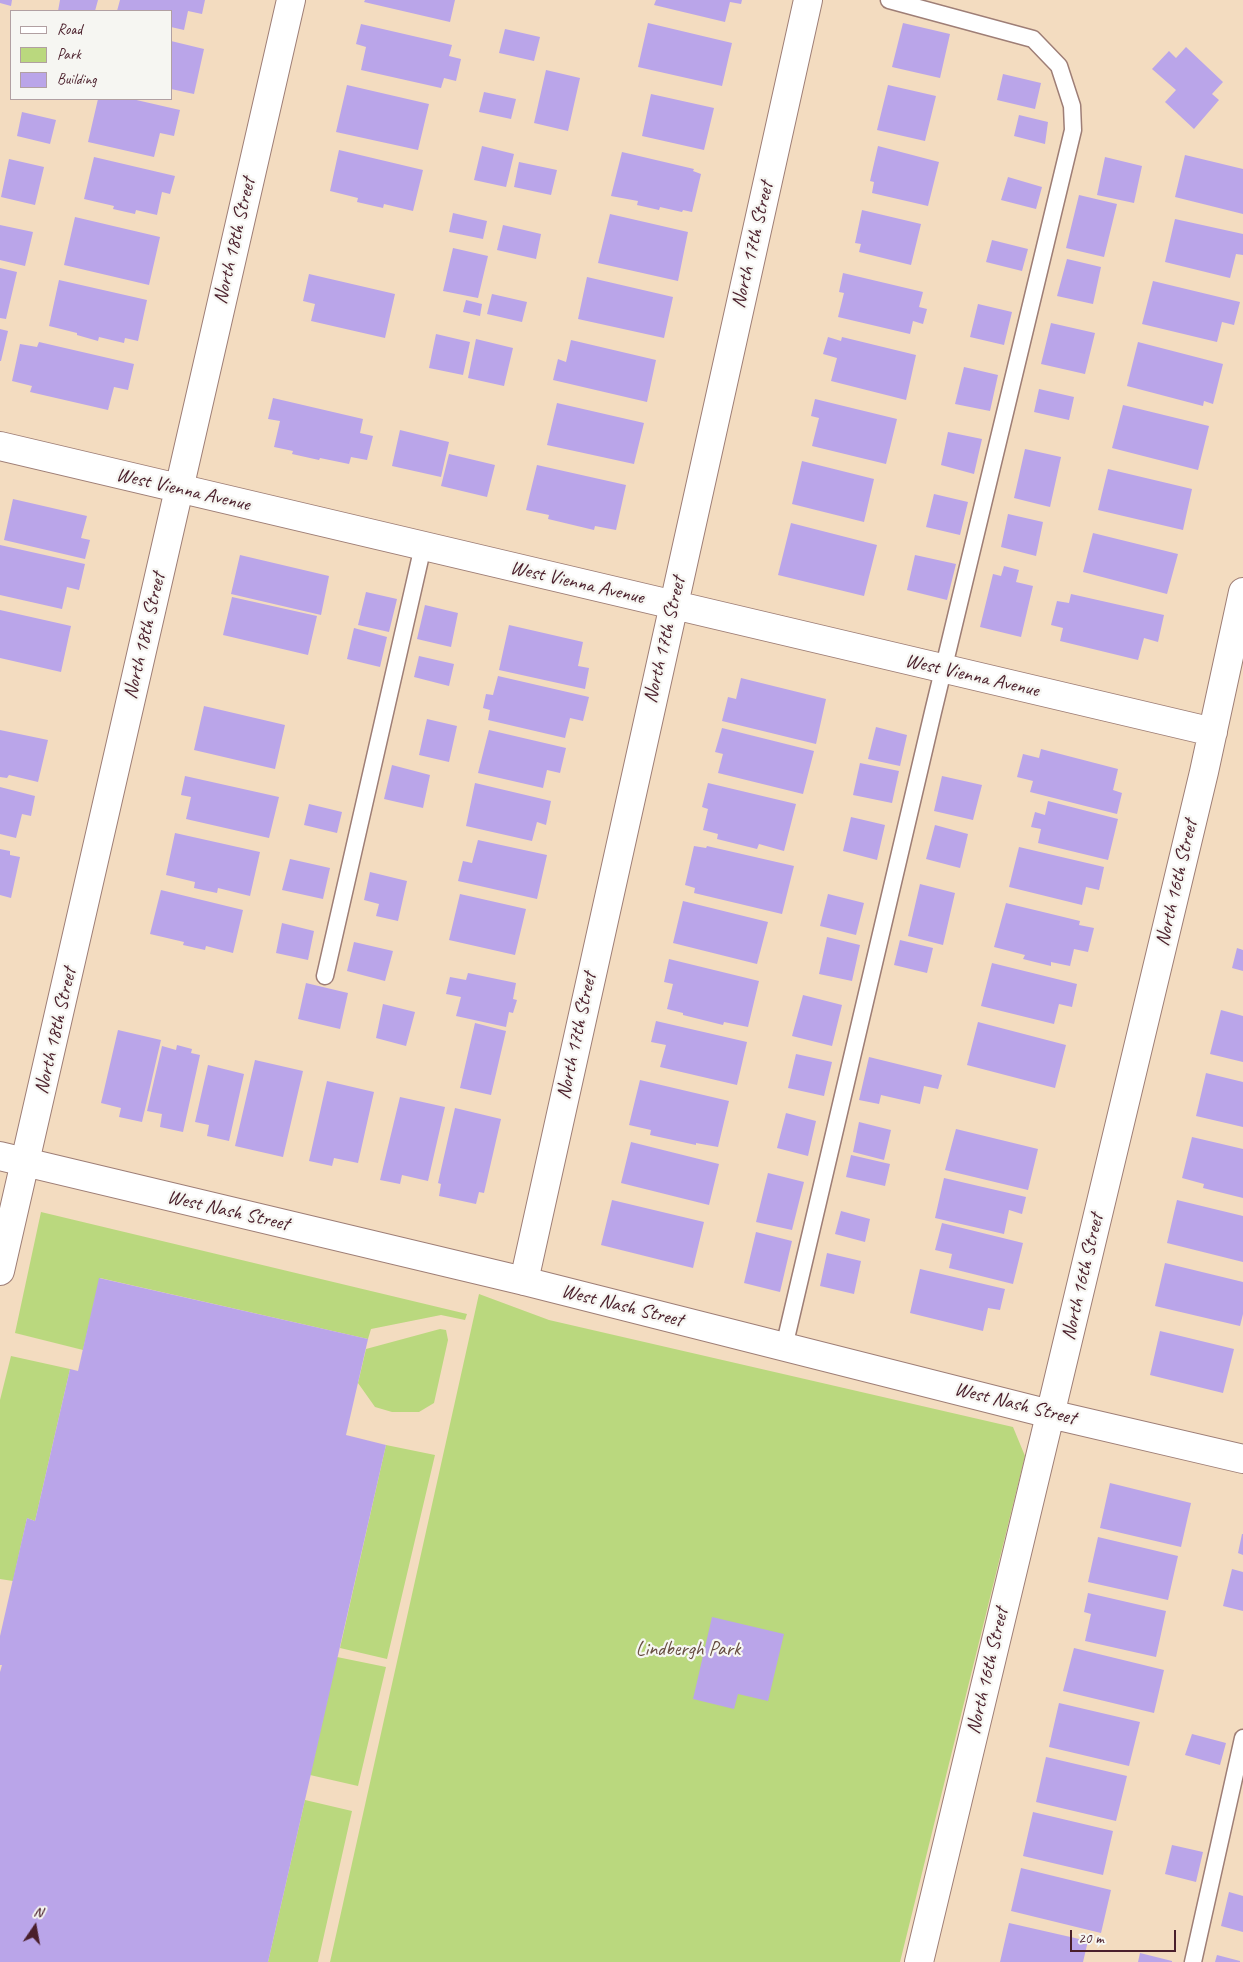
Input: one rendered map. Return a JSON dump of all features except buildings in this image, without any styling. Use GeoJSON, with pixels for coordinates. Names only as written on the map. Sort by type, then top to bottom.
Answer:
{"type":"FeatureCollection","features":[{"type":"Feature","properties":{"kind":"street","name":"North 18th Street"},"geometry":{"type":"LineString","coordinates":[[0,1272],[291,0]]}},
{"type":"Feature","properties":{"kind":"street","name":"North 17th Street"},"geometry":{"type":"LineString","coordinates":[[524,1281],[672,606],[808,0]]}},
{"type":"Feature","properties":{"kind":"street","name":"West Vienna Avenue"},"geometry":{"type":"LineString","coordinates":[[0,446],[672,606],[1213,732]]}},
{"type":"Feature","properties":{"kind":"street","name":"North 16th Street"},"geometry":{"type":"LineString","coordinates":[[919,1962],[1213,732],[1243,592]]}},
{"type":"Feature","properties":{"kind":"street","name":"West Nash Street"},"geometry":{"type":"LineString","coordinates":[[0,1156],[524,1281],[1050,1414],[1243,1459]]}},
{"type":"Feature","properties":{"kind":"lane"},"geometry":{"type":"LineString","coordinates":[[784,1347],[1073,130],[1072,106],[1059,66],[1033,39],[889,0]]}},
{"type":"Feature","properties":{"kind":"lane"},"geometry":{"type":"LineString","coordinates":[[326,976],[423,546]]}},
{"type":"Feature","properties":{"kind":"lane"},"geometry":{"type":"LineString","coordinates":[[1193,1962],[1243,1738]]}},
{"type":"Feature","properties":{"kind":"green space"},"geometry":{"type":"Polygon","coordinates":[[[41,1212],[467,1314],[465,1320],[441,1315],[371,1329],[368,1339],[100,1278],[83,1350],[15,1333],[41,1212]]]}},
{"type":"Feature","properties":{"kind":"green space","name":"Lindbergh Park"},"geometry":{"type":"Polygon","coordinates":[[[479,1294],[549,1320],[1013,1427],[1025,1456],[900,1962],[330,1962],[479,1294]]]}},
{"type":"Feature","properties":{"kind":"green space"},"geometry":{"type":"Polygon","coordinates":[[[440,1329],[446,1330],[448,1340],[434,1403],[419,1412],[392,1412],[375,1407],[358,1383],[366,1349],[440,1329]]]}},
{"type":"Feature","properties":{"kind":"green space"},"geometry":{"type":"Polygon","coordinates":[[[11,1356],[70,1369],[35,1521],[27,1518],[13,1581],[0,1579],[0,1400],[11,1356]]]}},
{"type":"Feature","properties":{"kind":"green space"},"geometry":{"type":"Polygon","coordinates":[[[386,1445],[435,1455],[387,1659],[340,1648],[386,1445]]]}},
{"type":"Feature","properties":{"kind":"green space"},"geometry":{"type":"Polygon","coordinates":[[[337,1657],[386,1667],[358,1786],[310,1775],[337,1657]]]}},
{"type":"Feature","properties":{"kind":"green space"},"geometry":{"type":"Polygon","coordinates":[[[305,1800],[352,1811],[318,1962],[268,1962],[305,1800]]]}}]}
